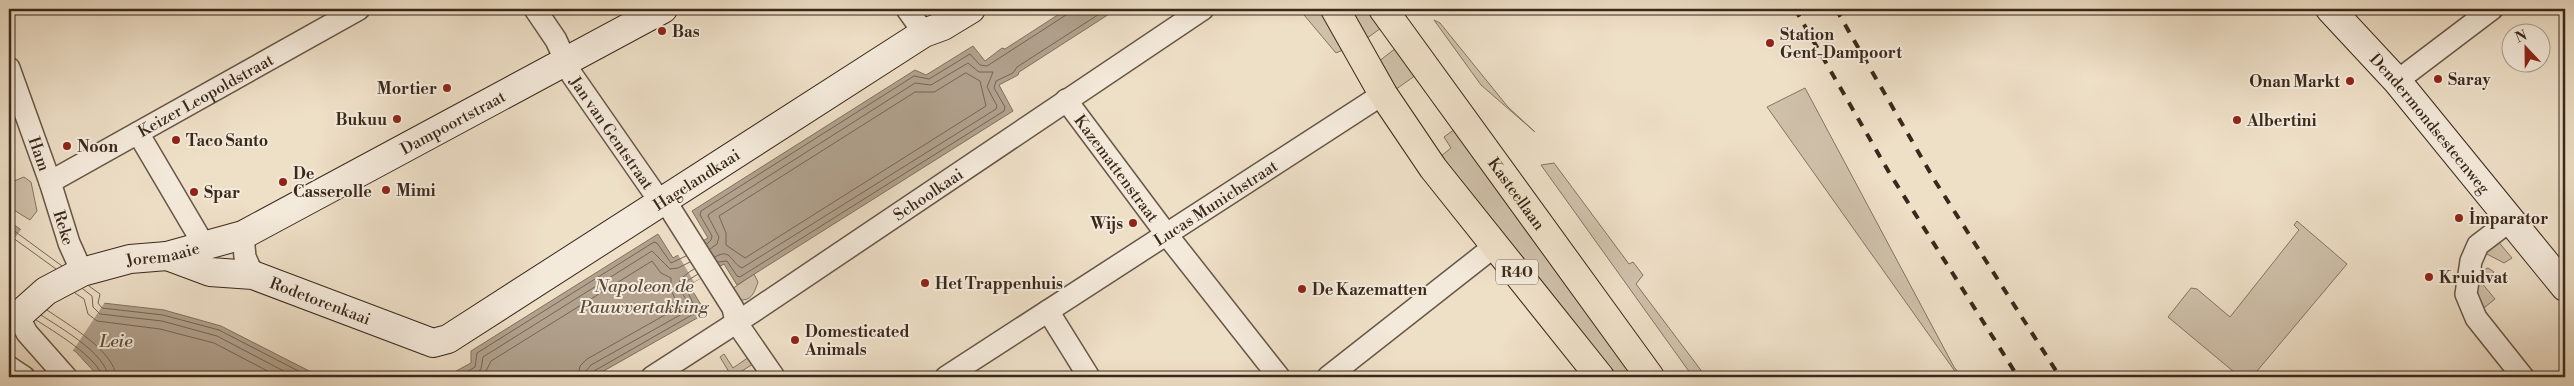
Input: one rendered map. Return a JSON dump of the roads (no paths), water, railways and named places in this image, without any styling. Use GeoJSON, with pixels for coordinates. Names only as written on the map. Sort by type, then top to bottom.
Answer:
{"type":"FeatureCollection","features":[{"type":"Feature","properties":{"kind":"main road","name":"R40"},"geometry":{"type":"LineString","coordinates":[[1335,9],[1383,94],[1433,168],[1600,377]]}},
{"type":"Feature","properties":{"kind":"main road","name":"Kasteellaan"},"geometry":{"type":"LineString","coordinates":[[1383,9],[1650,377]]}},
{"type":"Feature","properties":{"kind":"street","name":"Keizer Leopoldstraat"},"geometry":{"type":"LineString","coordinates":[[50,182],[359,9]]}},
{"type":"Feature","properties":{"kind":"street","name":"Jan van Gentstraat"},"geometry":{"type":"LineString","coordinates":[[535,9],[556,40],[572,74],[669,212],[774,377]]}},
{"type":"Feature","properties":{"kind":"street","name":"Dampoortstraat"},"geometry":{"type":"LineString","coordinates":[[204,245],[243,235],[565,60],[663,9]]}},
{"type":"Feature","properties":{"kind":"street"},"geometry":{"type":"LineString","coordinates":[[907,9],[924,33]]}},
{"type":"Feature","properties":{"kind":"street","name":"Hagelandkaai"},"geometry":{"type":"LineString","coordinates":[[470,326],[669,212],[924,33],[938,18],[953,9]]}},
{"type":"Feature","properties":{"kind":"street","name":"Hagelandkaai"},"geometry":{"type":"LineString","coordinates":[[924,33],[943,26],[971,9]]}},
{"type":"Feature","properties":{"kind":"street","name":"Schoolkaai"},"geometry":{"type":"LineString","coordinates":[[652,377],[735,315],[1203,9]]}},
{"type":"Feature","properties":{"kind":"street","name":"Dendermondsesteenweg"},"geometry":{"type":"LineString","coordinates":[[2330,9],[2397,81],[2565,287]]}},
{"type":"Feature","properties":{"kind":"street"},"geometry":{"type":"LineString","coordinates":[[2397,81],[2492,9]]}},
{"type":"Feature","properties":{"kind":"street","name":"Ham"},"geometry":{"type":"LineString","coordinates":[[9,68],[50,182]]}},
{"type":"Feature","properties":{"kind":"street","name":"Lucas Munichstraat"},"geometry":{"type":"LineString","coordinates":[[946,377],[1383,94]]}},
{"type":"Feature","properties":{"kind":"street","name":"Kazemattenstraat"},"geometry":{"type":"LineString","coordinates":[[1066,100],[1167,235],[1279,377]]}},
{"type":"Feature","properties":{"kind":"street","name":"Joremaaie"},"geometry":{"type":"LineString","coordinates":[[13,316],[46,291],[82,272],[130,259],[167,256],[204,245],[138,133]]}},
{"type":"Feature","properties":{"kind":"street","name":"Reke"},"geometry":{"type":"LineString","coordinates":[[50,182],[69,243],[82,272]]}},
{"type":"Feature","properties":{"kind":"street"},"geometry":{"type":"LineString","coordinates":[[2511,220],[2478,246],[2472,258],[2466,283],[2469,306],[2523,377]]}},
{"type":"Feature","properties":{"kind":"street"},"geometry":{"type":"LineString","coordinates":[[243,235],[245,257],[253,275]]}},
{"type":"Feature","properties":{"kind":"street"},"geometry":{"type":"LineString","coordinates":[[1328,377],[1496,245]]}},
{"type":"Feature","properties":{"kind":"street","name":"Rodetorenkaai"},"geometry":{"type":"LineString","coordinates":[[167,256],[210,272],[253,275],[433,342],[448,339],[470,326]]}},
{"type":"Feature","properties":{"kind":"street"},"geometry":{"type":"LineString","coordinates":[[1048,311],[1090,377]]}},
{"type":"Feature","properties":{"kind":"street"},"geometry":{"type":"LineString","coordinates":[[13,316],[66,377]]}},
{"type":"Feature","properties":{"kind":"street"},"geometry":{"type":"LineString","coordinates":[[9,367],[24,377]]}},
{"type":"Feature","properties":{"kind":"water","name":"Napoleon de Pauwvertakking"},"geometry":{"type":"Polygon","coordinates":[[[1067,9],[1117,9],[1019,72],[1018,75],[999,85],[1013,111],[737,285],[724,264],[689,285],[706,313],[593,377],[445,377],[471,363],[471,351],[658,234],[673,258],[708,238],[692,211],[915,70],[926,75],[973,46],[985,61],[1002,48],[1005,49],[1067,9]]]}},
{"type":"Feature","properties":{"kind":"water","name":"Leie"},"geometry":{"type":"Polygon","coordinates":[[[9,221],[108,293],[103,303],[164,310],[221,326],[321,377],[99,377],[76,352],[9,307],[9,221]]]}},
{"type":"Feature","properties":{"kind":"railway"},"geometry":{"type":"LineString","coordinates":[[1795,9],[1890,174],[2018,377]]}},
{"type":"Feature","properties":{"kind":"railway"},"geometry":{"type":"LineString","coordinates":[[1836,9],[1935,181],[2060,377]]}},
{"type":"Feature","properties":{"kind":"place","name":"Bas"},"geometry":{"type":"Point","coordinates":[662,31]}},
{"type":"Feature","properties":{"kind":"place","name":"Station Gent-Dampoort"},"geometry":{"type":"Point","coordinates":[1770,43]}},
{"type":"Feature","properties":{"kind":"place","name":"Saray"},"geometry":{"type":"Point","coordinates":[2438,79]}},
{"type":"Feature","properties":{"kind":"place","name":"Onan Markt"},"geometry":{"type":"Point","coordinates":[2350,81]}},
{"type":"Feature","properties":{"kind":"place","name":"Mortier"},"geometry":{"type":"Point","coordinates":[447,88]}},
{"type":"Feature","properties":{"kind":"place","name":"Bukuu"},"geometry":{"type":"Point","coordinates":[397,119]}},
{"type":"Feature","properties":{"kind":"place","name":"Albertini"},"geometry":{"type":"Point","coordinates":[2237,120]}},
{"type":"Feature","properties":{"kind":"place","name":"Taco Santo"},"geometry":{"type":"Point","coordinates":[176,140]}},
{"type":"Feature","properties":{"kind":"place","name":"Noon"},"geometry":{"type":"Point","coordinates":[67,146]}},
{"type":"Feature","properties":{"kind":"place","name":"De Casserolle"},"geometry":{"type":"Point","coordinates":[283,182]}},
{"type":"Feature","properties":{"kind":"place","name":"Mimi"},"geometry":{"type":"Point","coordinates":[386,190]}},
{"type":"Feature","properties":{"kind":"place","name":"Spar"},"geometry":{"type":"Point","coordinates":[194,192]}},
{"type":"Feature","properties":{"kind":"place","name":"İmparator"},"geometry":{"type":"Point","coordinates":[2459,218]}},
{"type":"Feature","properties":{"kind":"place","name":"Wijs"},"geometry":{"type":"Point","coordinates":[1133,223]}},
{"type":"Feature","properties":{"kind":"place","name":"Kruidvat"},"geometry":{"type":"Point","coordinates":[2429,277]}},
{"type":"Feature","properties":{"kind":"place","name":"Het Trappenhuis"},"geometry":{"type":"Point","coordinates":[925,283]}},
{"type":"Feature","properties":{"kind":"place","name":"De Kazematten"},"geometry":{"type":"Point","coordinates":[1302,289]}},
{"type":"Feature","properties":{"kind":"place","name":"Domesticated Animals"},"geometry":{"type":"Point","coordinates":[795,340]}}]}
